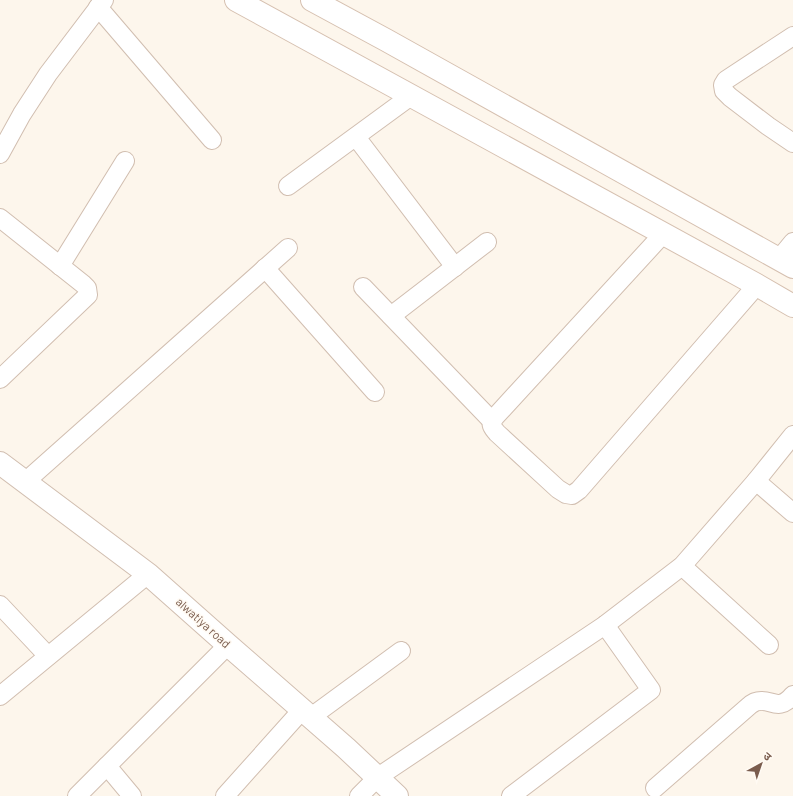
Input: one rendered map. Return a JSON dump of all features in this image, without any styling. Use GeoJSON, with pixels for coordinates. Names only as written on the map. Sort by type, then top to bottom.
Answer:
{"type":"FeatureCollection","features":[{"type":"Feature","properties":{"kind":"main road"},"geometry":{"type":"LineString","coordinates":[[236,0],[793,306]]}},
{"type":"Feature","properties":{"kind":"main road"},"geometry":{"type":"LineString","coordinates":[[312,0],[786,263]]}},
{"type":"Feature","properties":{"kind":"main road","name":"alwatiya road"},"geometry":{"type":"LineString","coordinates":[[0,463],[148,574],[378,777],[397,796]]}},
{"type":"Feature","properties":{"kind":"street"},"geometry":{"type":"LineString","coordinates":[[0,154],[22,114],[48,74],[101,3],[212,140]]}},
{"type":"Feature","properties":{"kind":"street"},"geometry":{"type":"LineString","coordinates":[[793,36],[726,80],[723,85],[724,91],[730,97],[793,143]]}},
{"type":"Feature","properties":{"kind":"street"},"geometry":{"type":"LineString","coordinates":[[288,186],[411,96]]}},
{"type":"Feature","properties":{"kind":"street"},"geometry":{"type":"LineString","coordinates":[[356,137],[455,267]]}},
{"type":"Feature","properties":{"kind":"street"},"geometry":{"type":"LineString","coordinates":[[60,266],[125,160]]}},
{"type":"Feature","properties":{"kind":"street"},"geometry":{"type":"LineString","coordinates":[[0,218],[83,284],[87,288],[88,295],[0,379]]}},
{"type":"Feature","properties":{"kind":"street"},"geometry":{"type":"LineString","coordinates":[[663,234],[492,421],[492,427],[497,433],[558,490],[572,495],[579,490],[757,285]]}},
{"type":"Feature","properties":{"kind":"street"},"geometry":{"type":"LineString","coordinates":[[391,316],[487,242]]}},
{"type":"Feature","properties":{"kind":"street"},"geometry":{"type":"LineString","coordinates":[[786,263],[793,242]]}},
{"type":"Feature","properties":{"kind":"street"},"geometry":{"type":"LineString","coordinates":[[25,482],[288,248]]}},
{"type":"Feature","properties":{"kind":"street"},"geometry":{"type":"LineString","coordinates":[[265,268],[375,392]]}},
{"type":"Feature","properties":{"kind":"street"},"geometry":{"type":"LineString","coordinates":[[363,287],[492,421]]}},
{"type":"Feature","properties":{"kind":"street"},"geometry":{"type":"LineString","coordinates":[[359,796],[378,777],[605,625],[682,566],[756,482],[793,435]]}},
{"type":"Feature","properties":{"kind":"street"},"geometry":{"type":"LineString","coordinates":[[756,482],[793,513]]}},
{"type":"Feature","properties":{"kind":"street"},"geometry":{"type":"LineString","coordinates":[[682,566],[769,645]]}},
{"type":"Feature","properties":{"kind":"street"},"geometry":{"type":"LineString","coordinates":[[0,696],[148,574]]}},
{"type":"Feature","properties":{"kind":"street"},"geometry":{"type":"LineString","coordinates":[[0,605],[48,656]]}},
{"type":"Feature","properties":{"kind":"street"},"geometry":{"type":"LineString","coordinates":[[511,796],[651,690],[605,625]]}},
{"type":"Feature","properties":{"kind":"street"},"geometry":{"type":"LineString","coordinates":[[77,796],[228,645]]}},
{"type":"Feature","properties":{"kind":"street"},"geometry":{"type":"LineString","coordinates":[[225,796],[306,714],[401,650]]}},
{"type":"Feature","properties":{"kind":"street"},"geometry":{"type":"LineString","coordinates":[[655,788],[749,706],[756,702],[762,701],[783,704],[793,695]]}},
{"type":"Feature","properties":{"kind":"street"},"geometry":{"type":"LineString","coordinates":[[107,766],[132,796]]}}]}
